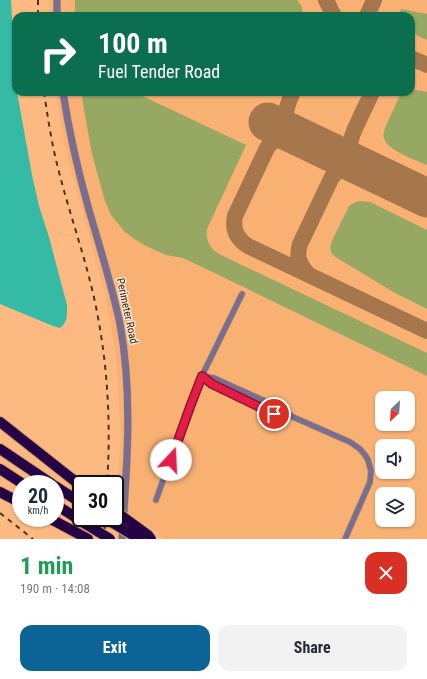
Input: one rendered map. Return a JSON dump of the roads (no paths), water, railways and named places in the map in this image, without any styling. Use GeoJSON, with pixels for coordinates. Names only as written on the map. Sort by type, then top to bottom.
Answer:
{"type":"FeatureCollection","features":[{"type":"Feature","properties":{"kind":"highway"},"geometry":{"type":"LineString","coordinates":[[0,422],[72,479]]}},
{"type":"Feature","properties":{"kind":"highway"},"geometry":{"type":"LineString","coordinates":[[0,449],[39,475]]}},
{"type":"Feature","properties":{"kind":"highway"},"geometry":{"type":"LineString","coordinates":[[0,469],[12,476]]}},
{"type":"Feature","properties":{"kind":"highway"},"geometry":{"type":"LineString","coordinates":[[0,492],[12,498]]}},
{"type":"Feature","properties":{"kind":"highway"},"geometry":{"type":"LineString","coordinates":[[64,510],[110,539]]}},
{"type":"Feature","properties":{"kind":"highway"},"geometry":{"type":"LineString","coordinates":[[124,517],[148,534],[151,539]]}},
{"type":"Feature","properties":{"kind":"highway"},"geometry":{"type":"LineString","coordinates":[[64,526],[85,538]]}},
{"type":"Feature","properties":{"kind":"highway"},"geometry":{"type":"LineString","coordinates":[[120,527],[139,539]]}},
{"type":"Feature","properties":{"kind":"street"},"geometry":{"type":"LineString","coordinates":[[57,0],[57,12]]}},
{"type":"Feature","properties":{"kind":"street","name":"Perimeter Road"},"geometry":{"type":"LineString","coordinates":[[64,96],[76,161],[113,294],[120,325],[125,364],[128,444],[122,539]]}},
{"type":"Feature","properties":{"kind":"street"},"geometry":{"type":"LineString","coordinates":[[156,500],[202,376],[242,294]]}},
{"type":"Feature","properties":{"kind":"street"},"geometry":{"type":"LineString","coordinates":[[202,376],[214,378],[278,407],[293,417],[355,445],[365,455],[371,471],[370,482],[345,539]]}},
{"type":"Feature","properties":{"kind":"water"},"geometry":{"type":"Polygon","coordinates":[[[0,0],[11,0],[12,96],[18,96],[39,206],[67,305],[66,321],[60,328],[0,304],[0,0]]]}},
{"type":"Feature","properties":{"kind":"railway"},"geometry":{"type":"LineString","coordinates":[[38,0],[38,12]]}},
{"type":"Feature","properties":{"kind":"railway"},"geometry":{"type":"LineString","coordinates":[[45,96],[50,132],[57,162],[89,277],[101,333],[108,398],[109,441],[107,475]]}},
{"type":"Feature","properties":{"kind":"railway"},"geometry":{"type":"LineString","coordinates":[[0,513],[33,539]]}},
{"type":"Feature","properties":{"kind":"railway"},"geometry":{"type":"LineString","coordinates":[[103,539],[105,527]]}}]}
